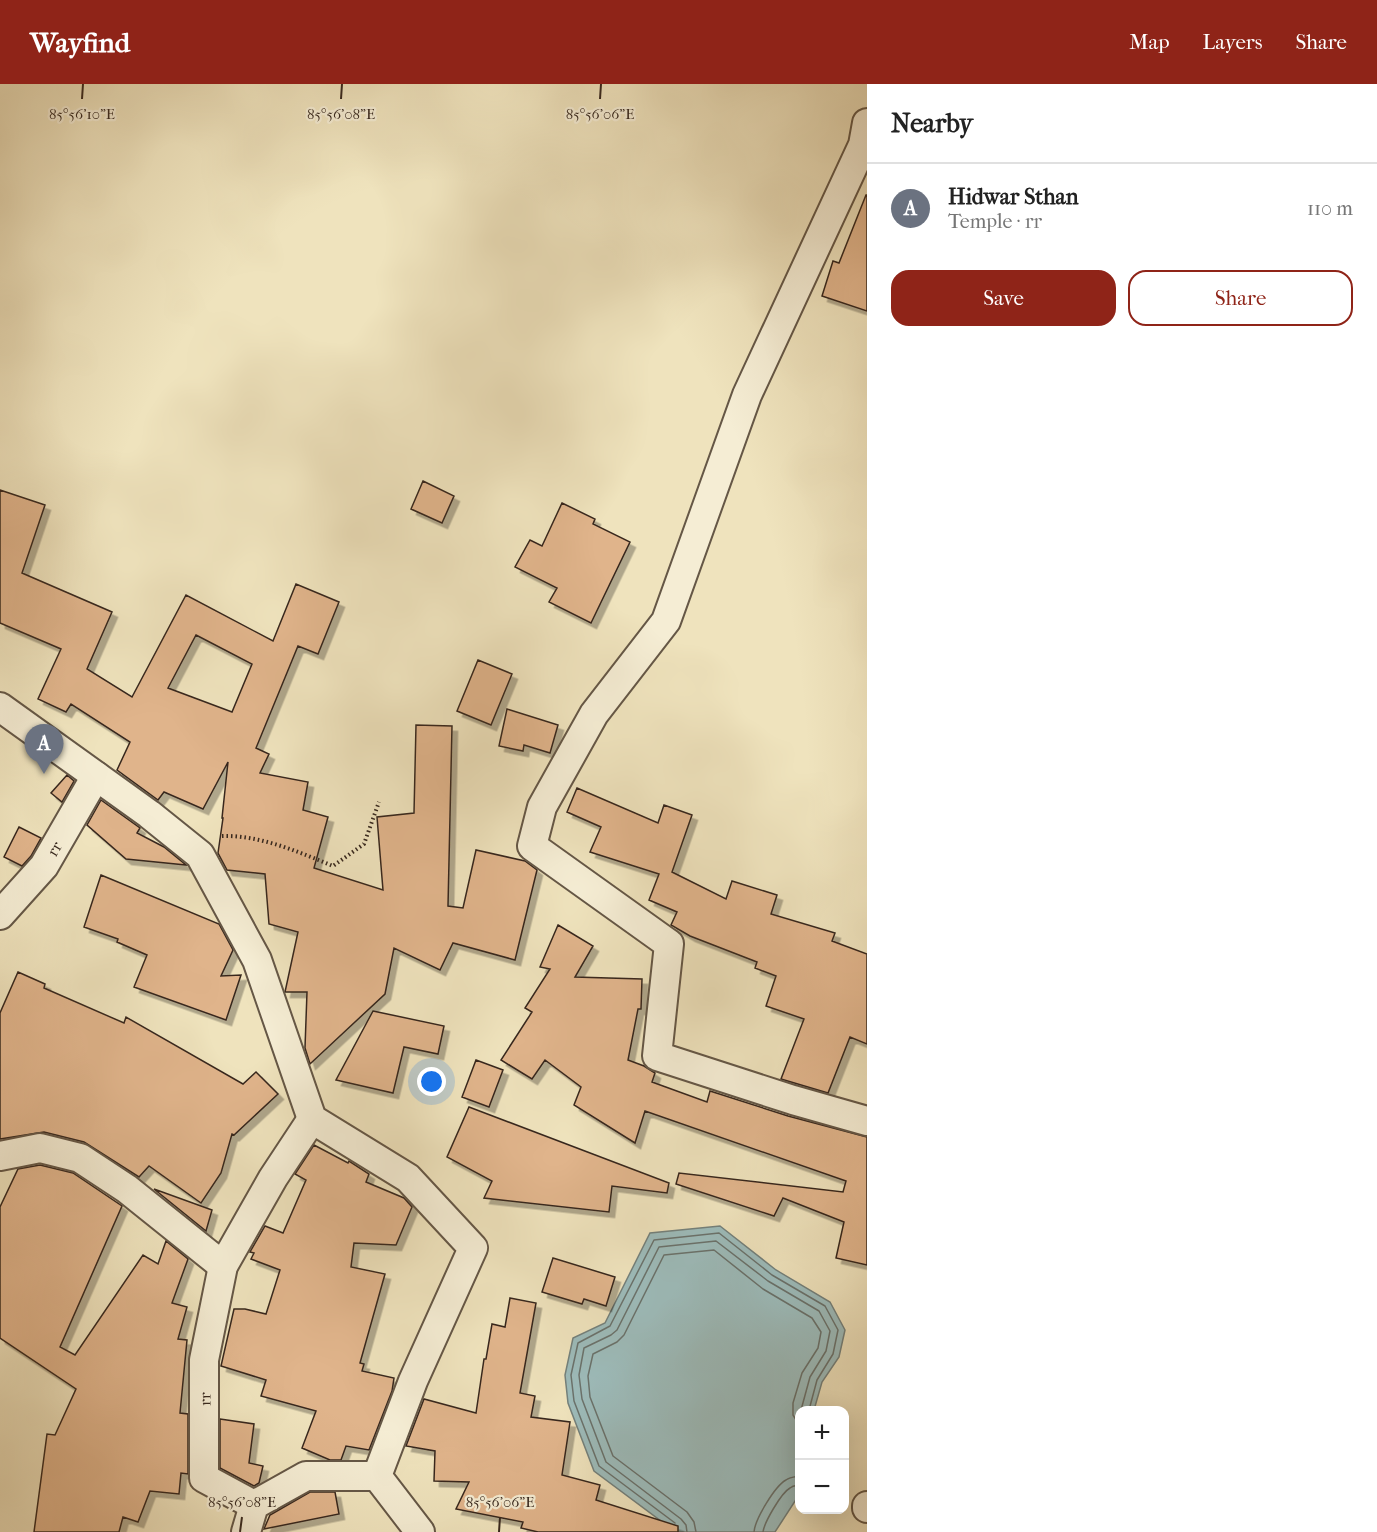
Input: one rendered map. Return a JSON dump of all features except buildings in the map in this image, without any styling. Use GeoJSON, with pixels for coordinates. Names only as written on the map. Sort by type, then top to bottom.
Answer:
{"type":"FeatureCollection","features":[{"type":"Feature","properties":{"kind":"street"},"geometry":{"type":"LineString","coordinates":[[867,123],[863,145],[747,395],[666,621],[594,714],[542,807],[532,846],[669,944],[657,1056],[867,1122]]}},
{"type":"Feature","properties":{"kind":"street"},"geometry":{"type":"LineString","coordinates":[[0,707],[149,814],[200,855],[256,960],[312,1119],[408,1178],[473,1248],[412,1381],[377,1476]]}},
{"type":"Feature","properties":{"kind":"street","name":"rr"},"geometry":{"type":"LineString","coordinates":[[0,915],[44,866],[96,776]]}},
{"type":"Feature","properties":{"kind":"street","name":"rr"},"geometry":{"type":"LineString","coordinates":[[254,1505],[204,1478],[204,1360],[223,1266],[273,1178],[312,1119]]}},
{"type":"Feature","properties":{"kind":"street"},"geometry":{"type":"LineString","coordinates":[[0,1156],[40,1148],[80,1158],[127,1189],[223,1266]]}},
{"type":"Feature","properties":{"kind":"street"},"geometry":{"type":"LineString","coordinates":[[246,1532],[254,1505],[306,1476],[377,1476]]}},
{"type":"Feature","properties":{"kind":"street"},"geometry":{"type":"LineString","coordinates":[[377,1476],[420,1532]]}},
{"type":"Feature","properties":{"kind":"path"},"geometry":{"type":"LineString","coordinates":[[200,855],[206,836],[240,835],[298,851],[333,866],[364,844],[379,802]]}},
{"type":"Feature","properties":{"kind":"water"},"geometry":{"type":"Polygon","coordinates":[[[720,1226],[776,1270],[830,1302],[845,1330],[839,1357],[822,1382],[815,1406],[795,1406],[795,1501],[775,1532],[679,1532],[673,1530],[594,1471],[568,1403],[565,1375],[573,1338],[605,1323],[650,1233],[720,1226]]]}},
{"type":"Feature","properties":{"kind":"place","name":"Hidwar Sthan"},"geometry":{"type":"Point","coordinates":[44,774]}}]}
